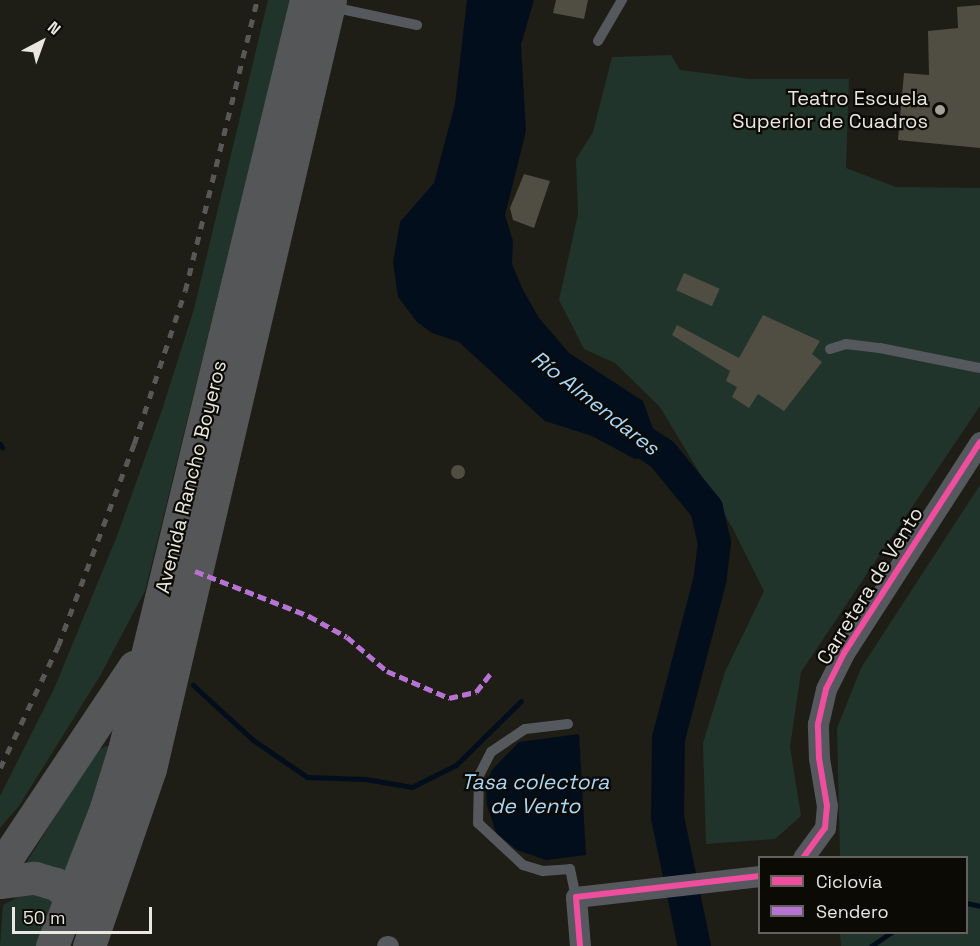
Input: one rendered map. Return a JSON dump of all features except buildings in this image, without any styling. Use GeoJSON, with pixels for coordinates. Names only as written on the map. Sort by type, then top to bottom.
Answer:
{"type":"FeatureCollection","features":[{"type":"Feature","properties":{"kind":"highway","name":"Avenida Rancho Boyeros"},"geometry":{"type":"LineString","coordinates":[[52,946],[73,898],[124,750],[160,602],[322,2]]}},
{"type":"Feature","properties":{"kind":"highway","name":"Avenida Rancho Boyeros"},"geometry":{"type":"LineString","coordinates":[[87,946],[150,769],[322,2]]}},
{"type":"Feature","properties":{"kind":"highway"},"geometry":{"type":"LineString","coordinates":[[0,868],[118,695],[143,646],[160,602]]}},
{"type":"Feature","properties":{"kind":"highway"},"geometry":{"type":"LineString","coordinates":[[0,882],[35,878],[56,884],[73,898],[83,917],[87,946]]}},
{"type":"Feature","properties":{"kind":"street","name":"Carretera de Vento"},"geometry":{"type":"LineString","coordinates":[[804,856],[825,828],[828,806],[819,758],[818,724],[826,689],[844,653],[980,442]]}},
{"type":"Feature","properties":{"kind":"street"},"geometry":{"type":"LineString","coordinates":[[580,946],[576,897],[739,881],[758,876]]}},
{"type":"Feature","properties":{"kind":"lane"},"geometry":{"type":"LineString","coordinates":[[598,41],[622,0]]}},
{"type":"Feature","properties":{"kind":"lane"},"geometry":{"type":"LineString","coordinates":[[322,2],[417,25]]}},
{"type":"Feature","properties":{"kind":"lane"},"geometry":{"type":"LineString","coordinates":[[830,349],[846,344],[880,348],[980,368]]}},
{"type":"Feature","properties":{"kind":"lane"},"geometry":{"type":"LineString","coordinates":[[568,724],[525,729],[491,752],[479,776],[478,824],[523,865],[543,871],[570,869],[576,897]]}},
{"type":"Feature","properties":{"kind":"green space"},"geometry":{"type":"Polygon","coordinates":[[[268,0],[291,0],[145,591],[100,676],[19,806],[0,828],[0,796],[54,689],[117,536],[162,410],[194,309],[268,0]]]}},
{"type":"Feature","properties":{"kind":"green space"},"geometry":{"type":"Polygon","coordinates":[[[671,55],[680,70],[750,79],[849,79],[846,168],[896,187],[980,188],[980,406],[801,672],[790,747],[801,816],[775,839],[706,844],[703,743],[725,672],[764,591],[732,527],[660,407],[615,363],[584,349],[559,300],[578,214],[576,159],[593,132],[612,57],[671,55]]]}},
{"type":"Feature","properties":{"kind":"green space"},"geometry":{"type":"Polygon","coordinates":[[[980,485],[980,946],[841,946],[840,934],[968,934],[968,856],[840,856],[837,728],[861,668],[980,485]]]}},
{"type":"Feature","properties":{"kind":"green space"},"geometry":{"type":"Polygon","coordinates":[[[106,746],[112,749],[74,875],[23,868],[96,751],[106,746]]]}},
{"type":"Feature","properties":{"kind":"green space"},"geometry":{"type":"Polygon","coordinates":[[[38,894],[55,901],[43,946],[0,946],[3,905],[20,896],[38,894]]]}},
{"type":"Feature","properties":{"kind":"water"},"geometry":{"type":"Polygon","coordinates":[[[467,0],[534,0],[521,45],[526,131],[505,215],[513,241],[512,264],[523,290],[539,318],[569,353],[643,401],[662,454],[635,459],[592,436],[545,421],[459,342],[432,333],[417,322],[398,297],[393,262],[400,222],[434,183],[455,104],[467,0]]]}},
{"type":"Feature","properties":{"kind":"water","name":"Tasa colectora de Vento"},"geometry":{"type":"Polygon","coordinates":[[[579,734],[586,855],[546,860],[517,850],[496,833],[487,805],[486,784],[492,770],[519,742],[579,734]]]}},
{"type":"Feature","properties":{"kind":"waterway","name":"Río Almendares"},"geometry":{"type":"LineString","coordinates":[[624,429],[662,454],[706,508],[714,542],[710,577],[668,738],[667,817],[694,946]]}},
{"type":"Feature","properties":{"kind":"waterway"},"geometry":{"type":"LineString","coordinates":[[193,685],[253,740],[307,777],[365,779],[412,787],[456,765],[521,701]]}},
{"type":"Feature","properties":{"kind":"waterway"},"geometry":{"type":"LineString","coordinates":[[968,903],[980,906]]}},
{"type":"Feature","properties":{"kind":"waterway"},"geometry":{"type":"LineString","coordinates":[[871,946],[889,934]]}},
{"type":"Feature","properties":{"kind":"railway"},"geometry":{"type":"LineString","coordinates":[[0,768],[58,646],[134,444],[185,291],[257,0]]}},
{"type":"Feature","properties":{"kind":"marked path"},"geometry":{"type":"LineString","coordinates":[[195,571],[309,616],[347,637],[387,671],[449,698],[476,692],[490,674]]}},
{"type":"Feature","properties":{"kind":"cycle path"},"geometry":{"type":"LineString","coordinates":[[804,856],[825,828],[827,806],[819,758],[818,724],[826,689],[844,653],[980,442]]}},
{"type":"Feature","properties":{"kind":"cycle path"},"geometry":{"type":"LineString","coordinates":[[580,946],[576,897],[758,876]]}},
{"type":"Feature","properties":{"kind":"place","name":"Teatro Escuela Superior de Cuadros"},"geometry":{"type":"Point","coordinates":[940,110]}}]}
